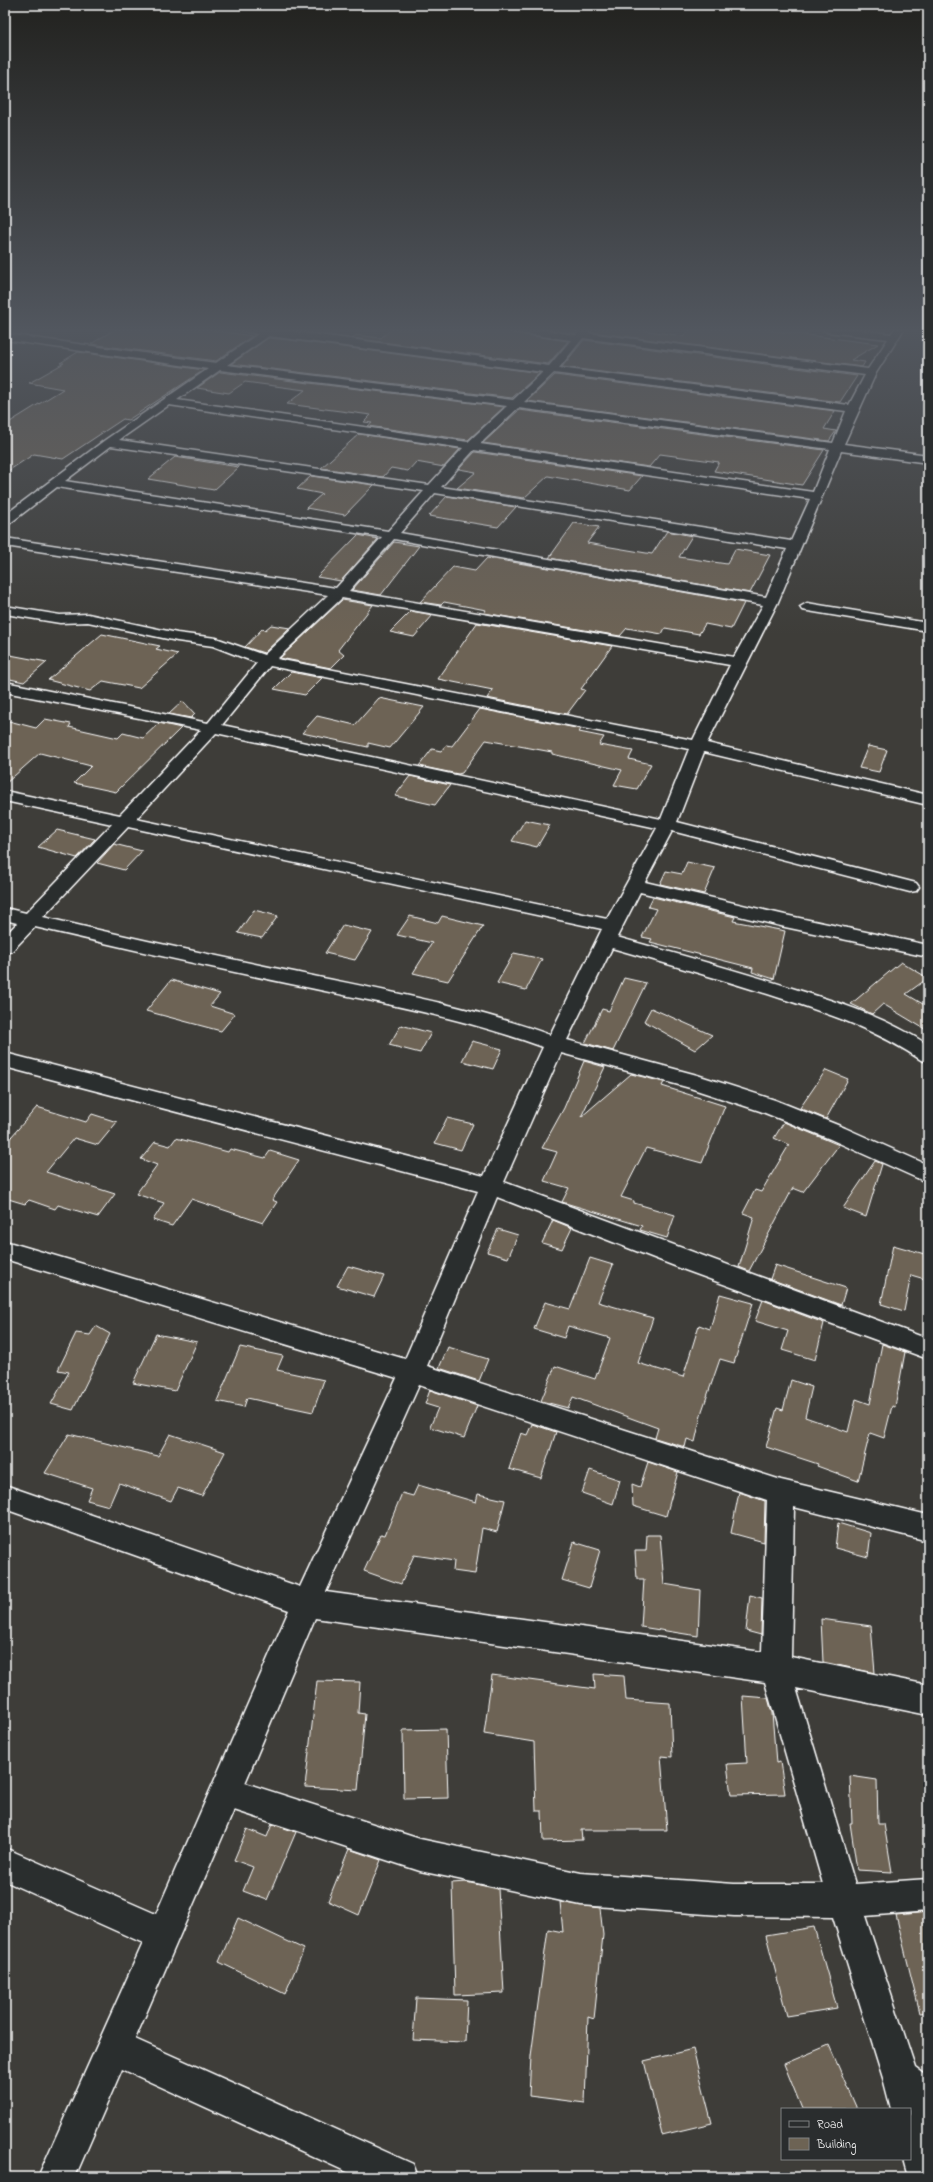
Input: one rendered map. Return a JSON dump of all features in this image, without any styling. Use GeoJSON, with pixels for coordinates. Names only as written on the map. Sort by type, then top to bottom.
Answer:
{"type":"FeatureCollection","features":[{"type":"Feature","properties":{"kind":"street"},"geometry":{"type":"LineString","coordinates":[[5,521],[53,483],[125,431]]}},
{"type":"Feature","properties":{"kind":"street"},"geometry":{"type":"LineString","coordinates":[[372,431],[817,496]]}},
{"type":"Feature","properties":{"kind":"street"},"geometry":{"type":"LineString","coordinates":[[5,947],[212,728],[266,660],[339,593],[472,445],[487,431]]}},
{"type":"Feature","properties":{"kind":"street"},"geometry":{"type":"LineString","coordinates":[[716,431],[928,459]]}},
{"type":"Feature","properties":{"kind":"street"},"geometry":{"type":"LineString","coordinates":[[56,2177],[164,1935],[307,1603],[412,1372],[491,1186],[555,1044],[609,933],[667,825],[698,746],[739,662],[771,602],[844,431]]}},
{"type":"Feature","properties":{"kind":"street"},"geometry":{"type":"LineString","coordinates":[[109,442],[432,489],[795,546]]}},
{"type":"Feature","properties":{"kind":"street"},"geometry":{"type":"LineString","coordinates":[[53,483],[391,535],[771,602]]}},
{"type":"Feature","properties":{"kind":"street"},"geometry":{"type":"LineString","coordinates":[[5,542],[339,593],[739,662]]}},
{"type":"Feature","properties":{"kind":"street"},"geometry":{"type":"LineString","coordinates":[[807,607],[928,627]]}},
{"type":"Feature","properties":{"kind":"street"},"geometry":{"type":"LineString","coordinates":[[5,610],[60,619],[88,618],[178,637],[216,642],[266,660],[698,746],[928,800]]}},
{"type":"Feature","properties":{"kind":"street"},"geometry":{"type":"LineString","coordinates":[[5,688],[212,728],[667,825],[910,887]]}},
{"type":"Feature","properties":{"kind":"street"},"geometry":{"type":"LineString","coordinates":[[5,796],[609,933],[744,979],[849,1012],[915,1045],[928,1055]]}},
{"type":"Feature","properties":{"kind":"street"},"geometry":{"type":"LineString","coordinates":[[635,885],[785,921],[928,951]]}},
{"type":"Feature","properties":{"kind":"street"},"geometry":{"type":"LineString","coordinates":[[5,914],[291,978],[436,1007],[510,1027],[555,1044],[658,1071],[745,1097],[834,1131],[928,1175]]}},
{"type":"Feature","properties":{"kind":"street"},"geometry":{"type":"LineString","coordinates":[[5,1060],[491,1186],[693,1263],[928,1349]]}},
{"type":"Feature","properties":{"kind":"street"},"geometry":{"type":"LineString","coordinates":[[5,1250],[412,1372],[781,1492],[928,1528]]}},
{"type":"Feature","properties":{"kind":"street"},"geometry":{"type":"LineString","coordinates":[[781,1492],[776,1669],[844,1901],[905,2094],[928,2099]]}},
{"type":"Feature","properties":{"kind":"street"},"geometry":{"type":"LineString","coordinates":[[5,1497],[307,1603],[776,1669],[928,1700]]}},
{"type":"Feature","properties":{"kind":"street"},"geometry":{"type":"LineString","coordinates":[[226,1792],[420,1854],[581,1889],[734,1900],[844,1901],[928,1895]]}},
{"type":"Feature","properties":{"kind":"street"},"geometry":{"type":"LineString","coordinates":[[5,1864],[164,1935]]}},
{"type":"Feature","properties":{"kind":"street"},"geometry":{"type":"LineString","coordinates":[[114,2047],[400,2177]]}},
{"type":"Feature","properties":{"kind":"street"},"geometry":{"type":"LineString","coordinates":[[911,2117],[926,2177]]}},
{"type":"Feature","properties":{"kind":"building"},"geometry":{"type":"Polygon","coordinates":[[[5,431],[105,431],[63,459],[34,454],[5,473],[5,431]]]}},
{"type":"Feature","properties":{"kind":"building"},"geometry":{"type":"Polygon","coordinates":[[[402,431],[478,431],[468,440],[402,431]]]}},
{"type":"Feature","properties":{"kind":"building"},"geometry":{"type":"Polygon","coordinates":[[[496,431],[678,431],[824,450],[802,485],[714,471],[719,462],[660,454],[649,467],[483,443],[496,431]]]}},
{"type":"Feature","properties":{"kind":"building"},"geometry":{"type":"Polygon","coordinates":[[[752,431],[836,431],[829,441],[752,431]]]}},
{"type":"Feature","properties":{"kind":"building"},"geometry":{"type":"Polygon","coordinates":[[[359,434],[460,449],[444,467],[416,462],[408,471],[391,468],[383,477],[321,468],[359,434]]]}},
{"type":"Feature","properties":{"kind":"building"},"geometry":{"type":"Polygon","coordinates":[[[475,452],[642,476],[630,490],[548,476],[524,498],[457,488],[476,472],[459,469],[475,452]]]}},
{"type":"Feature","properties":{"kind":"building"},"geometry":{"type":"Polygon","coordinates":[[[175,457],[239,467],[214,490],[148,479],[175,457]]]}},
{"type":"Feature","properties":{"kind":"building"},"geometry":{"type":"Polygon","coordinates":[[[311,476],[374,485],[345,515],[306,508],[322,494],[297,489],[311,476]]]}},
{"type":"Feature","properties":{"kind":"building"},"geometry":{"type":"Polygon","coordinates":[[[447,496],[516,507],[498,527],[429,516],[447,496]]]}},
{"type":"Feature","properties":{"kind":"building"},"geometry":{"type":"Polygon","coordinates":[[[574,523],[599,527],[587,543],[652,554],[667,531],[692,536],[679,557],[727,564],[735,549],[770,555],[750,593],[549,558],[574,523]]]}},
{"type":"Feature","properties":{"kind":"building"},"geometry":{"type":"Polygon","coordinates":[[[358,535],[378,539],[341,581],[317,577],[358,535]]]}},
{"type":"Feature","properties":{"kind":"building"},"geometry":{"type":"Polygon","coordinates":[[[394,542],[419,546],[381,595],[352,590],[394,542]]]}},
{"type":"Feature","properties":{"kind":"building"},"geometry":{"type":"Polygon","coordinates":[[[487,558],[744,603],[731,629],[705,624],[699,634],[665,628],[662,634],[627,628],[620,636],[484,613],[486,610],[444,602],[441,605],[420,602],[453,567],[475,571],[487,558]]]}},
{"type":"Feature","properties":{"kind":"building"},"geometry":{"type":"Polygon","coordinates":[[[342,600],[373,605],[338,650],[344,655],[331,668],[280,658],[342,600]]]}},
{"type":"Feature","properties":{"kind":"building"},"geometry":{"type":"Polygon","coordinates":[[[411,611],[433,615],[414,637],[390,632],[411,611]]]}},
{"type":"Feature","properties":{"kind":"building"},"geometry":{"type":"Polygon","coordinates":[[[477,623],[612,646],[581,689],[585,690],[567,714],[487,698],[493,690],[438,679],[477,623]]]}},
{"type":"Feature","properties":{"kind":"building"},"geometry":{"type":"Polygon","coordinates":[[[271,625],[290,628],[264,653],[245,647],[262,629],[265,630],[271,625]]]}},
{"type":"Feature","properties":{"kind":"building"},"geometry":{"type":"Polygon","coordinates":[[[102,634],[160,646],[156,649],[178,654],[139,688],[103,681],[90,691],[48,680],[102,634]]]}},
{"type":"Feature","properties":{"kind":"building"},"geometry":{"type":"Polygon","coordinates":[[[5,654],[47,662],[24,682],[5,678],[5,654]]]}},
{"type":"Feature","properties":{"kind":"building"},"geometry":{"type":"Polygon","coordinates":[[[291,672],[322,678],[305,695],[274,689],[291,672]]]}},
{"type":"Feature","properties":{"kind":"building"},"geometry":{"type":"Polygon","coordinates":[[[379,698],[424,707],[390,748],[368,743],[368,747],[302,733],[317,716],[355,725],[379,698]]]}},
{"type":"Feature","properties":{"kind":"building"},"geometry":{"type":"Polygon","coordinates":[[[183,701],[195,714],[191,718],[169,714],[183,701]]]}},
{"type":"Feature","properties":{"kind":"building"},"geometry":{"type":"Polygon","coordinates":[[[480,709],[581,729],[579,732],[604,737],[599,745],[633,751],[629,759],[651,764],[637,789],[614,785],[622,770],[552,754],[552,752],[486,740],[462,773],[458,774],[419,766],[432,749],[441,751],[446,745],[452,746],[480,709]]]}},
{"type":"Feature","properties":{"kind":"building"},"geometry":{"type":"Polygon","coordinates":[[[45,719],[71,724],[69,727],[118,738],[123,733],[143,738],[159,723],[181,728],[116,792],[74,783],[91,766],[40,753],[5,784],[5,720],[36,728],[45,719]]]}},
{"type":"Feature","properties":{"kind":"building"},"geometry":{"type":"Polygon","coordinates":[[[868,746],[887,750],[879,772],[859,768],[868,746]]]}},
{"type":"Feature","properties":{"kind":"building"},"geometry":{"type":"Polygon","coordinates":[[[410,776],[450,785],[435,805],[395,796],[410,776]]]}},
{"type":"Feature","properties":{"kind":"building"},"geometry":{"type":"Polygon","coordinates":[[[525,820],[550,825],[537,847],[512,841],[525,820]]]}},
{"type":"Feature","properties":{"kind":"building"},"geometry":{"type":"Polygon","coordinates":[[[57,830],[95,839],[77,858],[38,847],[57,830]]]}},
{"type":"Feature","properties":{"kind":"building"},"geometry":{"type":"Polygon","coordinates":[[[114,844],[142,851],[124,870],[97,863],[114,844]]]}},
{"type":"Feature","properties":{"kind":"building"},"geometry":{"type":"Polygon","coordinates":[[[687,862],[715,868],[704,894],[660,884],[666,871],[682,874],[687,862]]]}},
{"type":"Feature","properties":{"kind":"building"},"geometry":{"type":"Polygon","coordinates":[[[653,897],[735,917],[733,921],[785,931],[774,979],[752,972],[753,968],[650,942],[652,939],[642,937],[656,909],[648,907],[653,897]]]}},
{"type":"Feature","properties":{"kind":"building"},"geometry":{"type":"Polygon","coordinates":[[[254,910],[278,916],[262,938],[238,933],[254,910]]]}},
{"type":"Feature","properties":{"kind":"building"},"geometry":{"type":"Polygon","coordinates":[[[410,916],[438,923],[442,916],[483,926],[448,981],[413,973],[432,943],[397,935],[410,916]]]}},
{"type":"Feature","properties":{"kind":"building"},"geometry":{"type":"Polygon","coordinates":[[[343,925],[372,932],[355,960],[325,953],[343,925]]]}},
{"type":"Feature","properties":{"kind":"building"},"geometry":{"type":"Polygon","coordinates":[[[514,953],[542,959],[526,990],[497,983],[514,953]]]}},
{"type":"Feature","properties":{"kind":"building"},"geometry":{"type":"Polygon","coordinates":[[[901,962],[928,978],[906,994],[928,1007],[928,1031],[883,1004],[872,1014],[851,1004],[901,962]]]}},
{"type":"Feature","properties":{"kind":"building"},"geometry":{"type":"Polygon","coordinates":[[[624,978],[646,983],[613,1051],[585,1043],[602,1009],[609,1011],[624,978]]]}},
{"type":"Feature","properties":{"kind":"building"},"geometry":{"type":"Polygon","coordinates":[[[171,980],[220,994],[210,1006],[235,1014],[221,1031],[146,1011],[171,980]]]}},
{"type":"Feature","properties":{"kind":"building"},"geometry":{"type":"Polygon","coordinates":[[[651,1008],[712,1035],[695,1050],[644,1021],[651,1008]]]}},
{"type":"Feature","properties":{"kind":"building"},"geometry":{"type":"Polygon","coordinates":[[[401,1025],[431,1033],[420,1053],[389,1045],[401,1025]]]}},
{"type":"Feature","properties":{"kind":"building"},"geometry":{"type":"Polygon","coordinates":[[[472,1041],[502,1049],[493,1069],[462,1061],[472,1041]]]}},
{"type":"Feature","properties":{"kind":"building"},"geometry":{"type":"Polygon","coordinates":[[[584,1061],[605,1067],[581,1117],[631,1074],[664,1082],[662,1086],[725,1106],[702,1163],[646,1148],[621,1197],[634,1201],[634,1203],[675,1215],[667,1238],[640,1230],[642,1226],[562,1202],[569,1188],[544,1181],[557,1152],[542,1148],[564,1108],[584,1061]]]}},
{"type":"Feature","properties":{"kind":"building"},"geometry":{"type":"Polygon","coordinates":[[[826,1070],[848,1079],[826,1119],[800,1108],[826,1070]]]}},
{"type":"Feature","properties":{"kind":"building"},"geometry":{"type":"Polygon","coordinates":[[[37,1107],[86,1122],[92,1114],[117,1122],[98,1145],[74,1138],[46,1172],[115,1194],[98,1217],[58,1205],[55,1209],[29,1200],[25,1204],[5,1198],[5,1144],[37,1107]]]}},
{"type":"Feature","properties":{"kind":"building"},"geometry":{"type":"Polygon","coordinates":[[[447,1118],[473,1124],[461,1150],[435,1143],[447,1118]]]}},
{"type":"Feature","properties":{"kind":"building"},"geometry":{"type":"Polygon","coordinates":[[[784,1122],[839,1145],[803,1192],[793,1188],[749,1271],[739,1267],[754,1217],[743,1213],[755,1190],[761,1192],[789,1145],[774,1138],[784,1122]]]}},
{"type":"Feature","properties":{"kind":"building"},"geometry":{"type":"Polygon","coordinates":[[[176,1138],[228,1152],[230,1149],[265,1158],[270,1151],[299,1160],[272,1200],[277,1202],[263,1223],[191,1199],[172,1226],[153,1220],[164,1203],[136,1194],[157,1165],[141,1159],[155,1142],[170,1146],[176,1138]]]}},
{"type":"Feature","properties":{"kind":"building"},"geometry":{"type":"Polygon","coordinates":[[[875,1161],[882,1164],[866,1217],[843,1208],[875,1161]]]}},
{"type":"Feature","properties":{"kind":"building"},"geometry":{"type":"Polygon","coordinates":[[[553,1220],[572,1228],[562,1249],[542,1243],[553,1220]]]}},
{"type":"Feature","properties":{"kind":"building"},"geometry":{"type":"Polygon","coordinates":[[[498,1229],[518,1235],[508,1258],[487,1252],[498,1229]]]}},
{"type":"Feature","properties":{"kind":"building"},"geometry":{"type":"Polygon","coordinates":[[[893,1245],[928,1255],[928,1280],[911,1275],[904,1311],[881,1304],[893,1245]]]}},
{"type":"Feature","properties":{"kind":"building"},"geometry":{"type":"Polygon","coordinates":[[[590,1258],[613,1265],[598,1302],[653,1318],[638,1363],[683,1377],[699,1325],[710,1329],[720,1294],[753,1303],[734,1363],[720,1359],[702,1411],[695,1442],[687,1439],[685,1447],[655,1438],[658,1428],[573,1397],[568,1408],[541,1401],[555,1366],[595,1379],[610,1338],[568,1326],[564,1338],[534,1329],[545,1302],[570,1309],[590,1258]]]}},
{"type":"Feature","properties":{"kind":"building"},"geometry":{"type":"Polygon","coordinates":[[[775,1265],[846,1288],[841,1305],[770,1279],[775,1265]]]}},
{"type":"Feature","properties":{"kind":"building"},"geometry":{"type":"Polygon","coordinates":[[[348,1266],[384,1276],[374,1297],[337,1286],[348,1266]]]}},
{"type":"Feature","properties":{"kind":"building"},"geometry":{"type":"Polygon","coordinates":[[[763,1300],[824,1323],[815,1360],[782,1350],[788,1331],[755,1321],[763,1300]]]}},
{"type":"Feature","properties":{"kind":"building"},"geometry":{"type":"Polygon","coordinates":[[[96,1326],[110,1334],[73,1410],[51,1404],[69,1372],[58,1370],[76,1333],[90,1335],[96,1326]]]}},
{"type":"Feature","properties":{"kind":"building"},"geometry":{"type":"Polygon","coordinates":[[[156,1334],[197,1342],[175,1391],[133,1383],[156,1334]]]}},
{"type":"Feature","properties":{"kind":"building"},"geometry":{"type":"Polygon","coordinates":[[[882,1344],[905,1352],[895,1407],[892,1406],[884,1438],[870,1433],[858,1481],[817,1466],[818,1464],[766,1447],[777,1408],[783,1410],[791,1380],[812,1387],[805,1417],[848,1432],[856,1399],[870,1404],[882,1344]]]}},
{"type":"Feature","properties":{"kind":"building"},"geometry":{"type":"Polygon","coordinates":[[[240,1347],[283,1356],[277,1370],[324,1380],[313,1412],[247,1398],[244,1407],[217,1401],[240,1347]]]}},
{"type":"Feature","properties":{"kind":"building"},"geometry":{"type":"Polygon","coordinates":[[[448,1347],[488,1359],[479,1381],[439,1368],[448,1347]]]}},
{"type":"Feature","properties":{"kind":"building"},"geometry":{"type":"Polygon","coordinates":[[[430,1390],[477,1406],[464,1438],[430,1427],[438,1408],[425,1404],[430,1390]]]}},
{"type":"Feature","properties":{"kind":"building"},"geometry":{"type":"Polygon","coordinates":[[[532,1424],[556,1432],[541,1478],[509,1469],[521,1433],[527,1435],[532,1424]]]}},
{"type":"Feature","properties":{"kind":"building"},"geometry":{"type":"Polygon","coordinates":[[[69,1434],[158,1456],[170,1434],[225,1452],[202,1496],[178,1488],[171,1501],[119,1483],[109,1506],[87,1500],[92,1488],[45,1473],[69,1434]]]}},
{"type":"Feature","properties":{"kind":"building"},"geometry":{"type":"Polygon","coordinates":[[[648,1462],[678,1472],[666,1516],[633,1506],[632,1484],[640,1487],[648,1462]]]}},
{"type":"Feature","properties":{"kind":"building"},"geometry":{"type":"Polygon","coordinates":[[[590,1470],[620,1480],[613,1504],[582,1493],[590,1470]]]}},
{"type":"Feature","properties":{"kind":"building"},"geometry":{"type":"Polygon","coordinates":[[[418,1485],[476,1502],[478,1494],[505,1500],[497,1532],[482,1528],[475,1574],[453,1571],[454,1561],[414,1555],[401,1584],[364,1571],[381,1534],[385,1535],[402,1493],[413,1496],[418,1485]]]}},
{"type":"Feature","properties":{"kind":"building"},"geometry":{"type":"Polygon","coordinates":[[[739,1492],[765,1501],[764,1542],[731,1533],[739,1492]]]}},
{"type":"Feature","properties":{"kind":"building"},"geometry":{"type":"Polygon","coordinates":[[[838,1523],[871,1533],[868,1557],[835,1548],[838,1523]]]}},
{"type":"Feature","properties":{"kind":"building"},"geometry":{"type":"Polygon","coordinates":[[[647,1535],[660,1535],[664,1584],[700,1590],[698,1636],[641,1627],[644,1579],[637,1579],[635,1551],[646,1551],[647,1535]]]}},
{"type":"Feature","properties":{"kind":"building"},"geometry":{"type":"Polygon","coordinates":[[[574,1542],[600,1550],[589,1588],[562,1580],[574,1542]]]}},
{"type":"Feature","properties":{"kind":"building"},"geometry":{"type":"Polygon","coordinates":[[[750,1595],[762,1598],[761,1635],[746,1631],[750,1595]]]}},
{"type":"Feature","properties":{"kind":"building"},"geometry":{"type":"Polygon","coordinates":[[[821,1619],[871,1626],[875,1673],[823,1662],[821,1619]]]}},
{"type":"Feature","properties":{"kind":"building"},"geometry":{"type":"Polygon","coordinates":[[[594,1674],[624,1676],[626,1700],[670,1703],[672,1757],[661,1756],[667,1830],[581,1830],[582,1840],[543,1841],[542,1811],[536,1811],[534,1742],[484,1734],[492,1675],[595,1689],[594,1674]]]}},
{"type":"Feature","properties":{"kind":"building"},"geometry":{"type":"Polygon","coordinates":[[[317,1681],[360,1682],[358,1713],[365,1714],[358,1790],[305,1787],[317,1681]]]}},
{"type":"Feature","properties":{"kind":"building"},"geometry":{"type":"Polygon","coordinates":[[[743,1696],[768,1698],[772,1713],[776,1763],[780,1762],[785,1794],[731,1795],[727,1764],[747,1763],[743,1696]]]}},
{"type":"Feature","properties":{"kind":"building"},"geometry":{"type":"Polygon","coordinates":[[[446,1729],[448,1798],[404,1799],[403,1730],[446,1729]]]}},
{"type":"Feature","properties":{"kind":"building"},"geometry":{"type":"Polygon","coordinates":[[[850,1776],[877,1780],[878,1824],[884,1824],[892,1872],[857,1870],[850,1823],[852,1823],[850,1776]]]}},
{"type":"Feature","properties":{"kind":"building"},"geometry":{"type":"Polygon","coordinates":[[[272,1824],[296,1832],[267,1900],[243,1891],[253,1867],[234,1860],[247,1829],[267,1837],[272,1824]]]}},
{"type":"Feature","properties":{"kind":"building"},"geometry":{"type":"Polygon","coordinates":[[[349,1849],[381,1860],[359,1915],[328,1901],[349,1849]]]}},
{"type":"Feature","properties":{"kind":"building"},"geometry":{"type":"Polygon","coordinates":[[[466,1882],[498,1889],[504,1993],[455,1995],[452,1883],[466,1882]]]}},
{"type":"Feature","properties":{"kind":"building"},"geometry":{"type":"Polygon","coordinates":[[[560,1902],[600,1908],[603,1935],[594,2019],[588,2017],[585,2103],[529,2096],[531,2056],[548,1929],[563,1932],[560,1902]]]}},
{"type":"Feature","properties":{"kind":"building"},"geometry":{"type":"Polygon","coordinates":[[[928,1912],[928,2012],[920,2013],[896,1915],[928,1912]]]}},
{"type":"Feature","properties":{"kind":"building"},"geometry":{"type":"Polygon","coordinates":[[[238,1918],[304,1949],[285,1994],[219,1962],[238,1918]]]}},
{"type":"Feature","properties":{"kind":"building"},"geometry":{"type":"Polygon","coordinates":[[[814,1927],[837,2008],[787,2016],[766,1935],[814,1927]]]}},
{"type":"Feature","properties":{"kind":"building"},"geometry":{"type":"Polygon","coordinates":[[[416,1998],[467,2000],[465,2042],[413,2040],[416,1998]]]}},
{"type":"Feature","properties":{"kind":"building"},"geometry":{"type":"Polygon","coordinates":[[[829,2045],[857,2108],[802,2108],[784,2064],[829,2045]]]}},
{"type":"Feature","properties":{"kind":"building"},"geometry":{"type":"Polygon","coordinates":[[[693,2049],[712,2123],[662,2135],[644,2061],[693,2049]]]}}]}
